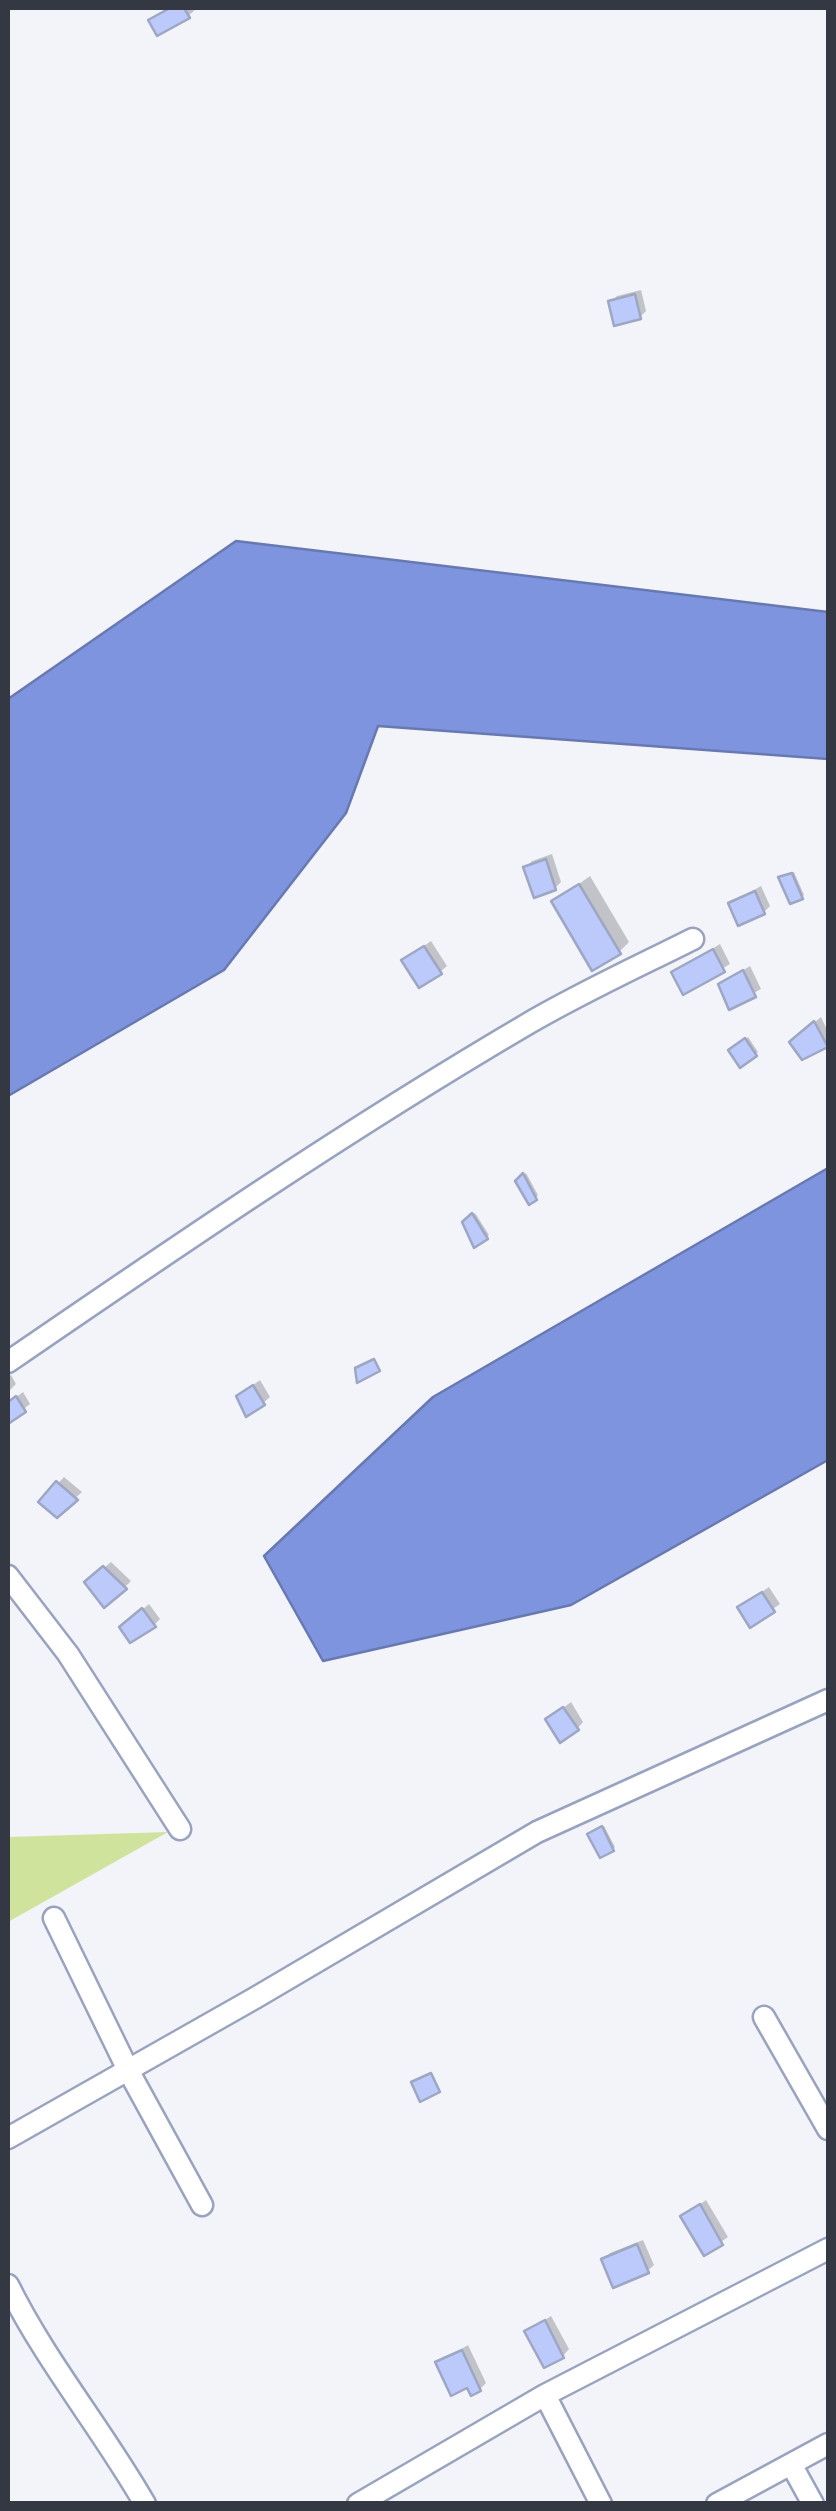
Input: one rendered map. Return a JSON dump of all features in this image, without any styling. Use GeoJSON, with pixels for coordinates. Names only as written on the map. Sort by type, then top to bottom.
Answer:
{"type":"FeatureCollection","features":[{"type":"Feature","properties":{"kind":"street"},"geometry":{"type":"LineString","coordinates":[[8,1362],[244,1200],[462,1064],[527,1024],[693,939]]}},
{"type":"Feature","properties":{"kind":"street"},"geometry":{"type":"LineString","coordinates":[[8,1576],[68,1654],[180,1829]]}},
{"type":"Feature","properties":{"kind":"street"},"geometry":{"type":"LineString","coordinates":[[8,2138],[536,1832],[828,1700]]}},
{"type":"Feature","properties":{"kind":"street"},"geometry":{"type":"LineString","coordinates":[[54,1918],[128,2070],[202,2206]]}},
{"type":"Feature","properties":{"kind":"street"},"geometry":{"type":"LineString","coordinates":[[764,2017],[828,2130]]}},
{"type":"Feature","properties":{"kind":"street"},"geometry":{"type":"LineString","coordinates":[[358,2504],[545,2396],[828,2249]]}},
{"type":"Feature","properties":{"kind":"street"},"geometry":{"type":"LineString","coordinates":[[8,2285],[66,2384],[119,2458],[145,2504]]}},
{"type":"Feature","properties":{"kind":"street"},"geometry":{"type":"LineString","coordinates":[[545,2396],[602,2504]]}},
{"type":"Feature","properties":{"kind":"street"},"geometry":{"type":"LineString","coordinates":[[718,2504],[828,2444]]}},
{"type":"Feature","properties":{"kind":"street"},"geometry":{"type":"LineString","coordinates":[[791,2464],[813,2504]]}},
{"type":"Feature","properties":{"kind":"green space"},"geometry":{"type":"Polygon","coordinates":[[[168,1832],[8,1922],[8,1837],[168,1832]]]}},
{"type":"Feature","properties":{"kind":"water"},"geometry":{"type":"Polygon","coordinates":[[[236,541],[828,612],[828,759],[378,726],[346,813],[224,970],[8,1096],[8,699],[236,541]]]}},
{"type":"Feature","properties":{"kind":"water"},"geometry":{"type":"Polygon","coordinates":[[[828,1168],[828,1460],[571,1605],[323,1661],[264,1556],[433,1397],[828,1168]]]}},
{"type":"Feature","properties":{"kind":"building"},"geometry":{"type":"Polygon","coordinates":[[[170,8],[184,8],[190,18],[157,36],[148,20],[170,8]]]}},
{"type":"Feature","properties":{"kind":"building"},"geometry":{"type":"Polygon","coordinates":[[[635,294],[641,319],[614,326],[608,301],[635,294]]]}},
{"type":"Feature","properties":{"kind":"building"},"geometry":{"type":"Polygon","coordinates":[[[546,859],[556,890],[534,898],[523,867],[546,859]]]}},
{"type":"Feature","properties":{"kind":"building"},"geometry":{"type":"Polygon","coordinates":[[[792,873],[803,899],[790,904],[778,877],[792,873]]]}},
{"type":"Feature","properties":{"kind":"building"},"geometry":{"type":"Polygon","coordinates":[[[579,884],[621,954],[592,971],[551,901],[579,884]]]}},
{"type":"Feature","properties":{"kind":"building"},"geometry":{"type":"Polygon","coordinates":[[[755,891],[765,914],[738,926],[728,903],[755,891]]]}},
{"type":"Feature","properties":{"kind":"building"},"geometry":{"type":"Polygon","coordinates":[[[424,946],[442,974],[419,988],[401,960],[424,946]]]}},
{"type":"Feature","properties":{"kind":"building"},"geometry":{"type":"Polygon","coordinates":[[[713,949],[725,972],[683,995],[671,972],[713,949]]]}},
{"type":"Feature","properties":{"kind":"building"},"geometry":{"type":"Polygon","coordinates":[[[743,970],[756,997],[729,1010],[718,984],[743,970]]]}},
{"type":"Feature","properties":{"kind":"building"},"geometry":{"type":"Polygon","coordinates":[[[814,1021],[828,1047],[802,1060],[789,1042],[814,1021]]]}},
{"type":"Feature","properties":{"kind":"building"},"geometry":{"type":"Polygon","coordinates":[[[745,1038],[757,1056],[740,1068],[728,1050],[745,1038]]]}},
{"type":"Feature","properties":{"kind":"building"},"geometry":{"type":"Polygon","coordinates":[[[523,1173],[537,1200],[529,1205],[515,1181],[523,1173]]]}},
{"type":"Feature","properties":{"kind":"building"},"geometry":{"type":"Polygon","coordinates":[[[472,1213],[488,1239],[474,1248],[462,1222],[472,1213]]]}},
{"type":"Feature","properties":{"kind":"building"},"geometry":{"type":"Polygon","coordinates":[[[374,1359],[380,1371],[357,1383],[355,1368],[374,1359]]]}},
{"type":"Feature","properties":{"kind":"building"},"geometry":{"type":"Polygon","coordinates":[[[253,1385],[265,1405],[246,1417],[236,1396],[253,1385]]]}},
{"type":"Feature","properties":{"kind":"building"},"geometry":{"type":"Polygon","coordinates":[[[16,1396],[26,1412],[8,1424],[8,1402],[16,1396]]]}},
{"type":"Feature","properties":{"kind":"building"},"geometry":{"type":"Polygon","coordinates":[[[56,1481],[78,1500],[57,1518],[38,1502],[56,1481]]]}},
{"type":"Feature","properties":{"kind":"building"},"geometry":{"type":"Polygon","coordinates":[[[103,1566],[127,1589],[104,1608],[84,1582],[103,1566]]]}},
{"type":"Feature","properties":{"kind":"building"},"geometry":{"type":"Polygon","coordinates":[[[762,1592],[775,1612],[750,1628],[737,1607],[762,1592]]]}},
{"type":"Feature","properties":{"kind":"building"},"geometry":{"type":"Polygon","coordinates":[[[142,1608],[156,1627],[130,1643],[119,1627],[142,1608]]]}},
{"type":"Feature","properties":{"kind":"building"},"geometry":{"type":"Polygon","coordinates":[[[563,1707],[579,1730],[560,1743],[545,1719],[563,1707]]]}},
{"type":"Feature","properties":{"kind":"building"},"geometry":{"type":"Polygon","coordinates":[[[602,1826],[614,1851],[600,1858],[587,1834],[602,1826]]]}},
{"type":"Feature","properties":{"kind":"building"},"geometry":{"type":"Polygon","coordinates":[[[431,2073],[440,2092],[420,2102],[411,2082],[431,2073]]]}},
{"type":"Feature","properties":{"kind":"building"},"geometry":{"type":"Polygon","coordinates":[[[700,2204],[723,2245],[704,2256],[680,2216],[700,2204]]]}},
{"type":"Feature","properties":{"kind":"building"},"geometry":{"type":"Polygon","coordinates":[[[637,2244],[649,2273],[613,2288],[601,2259],[637,2244]]]}},
{"type":"Feature","properties":{"kind":"building"},"geometry":{"type":"Polygon","coordinates":[[[545,2320],[564,2358],[544,2368],[524,2331],[545,2320]]]}},
{"type":"Feature","properties":{"kind":"building"},"geometry":{"type":"Polygon","coordinates":[[[462,2350],[481,2391],[471,2396],[467,2388],[451,2396],[435,2362],[462,2350]]]}}]}
